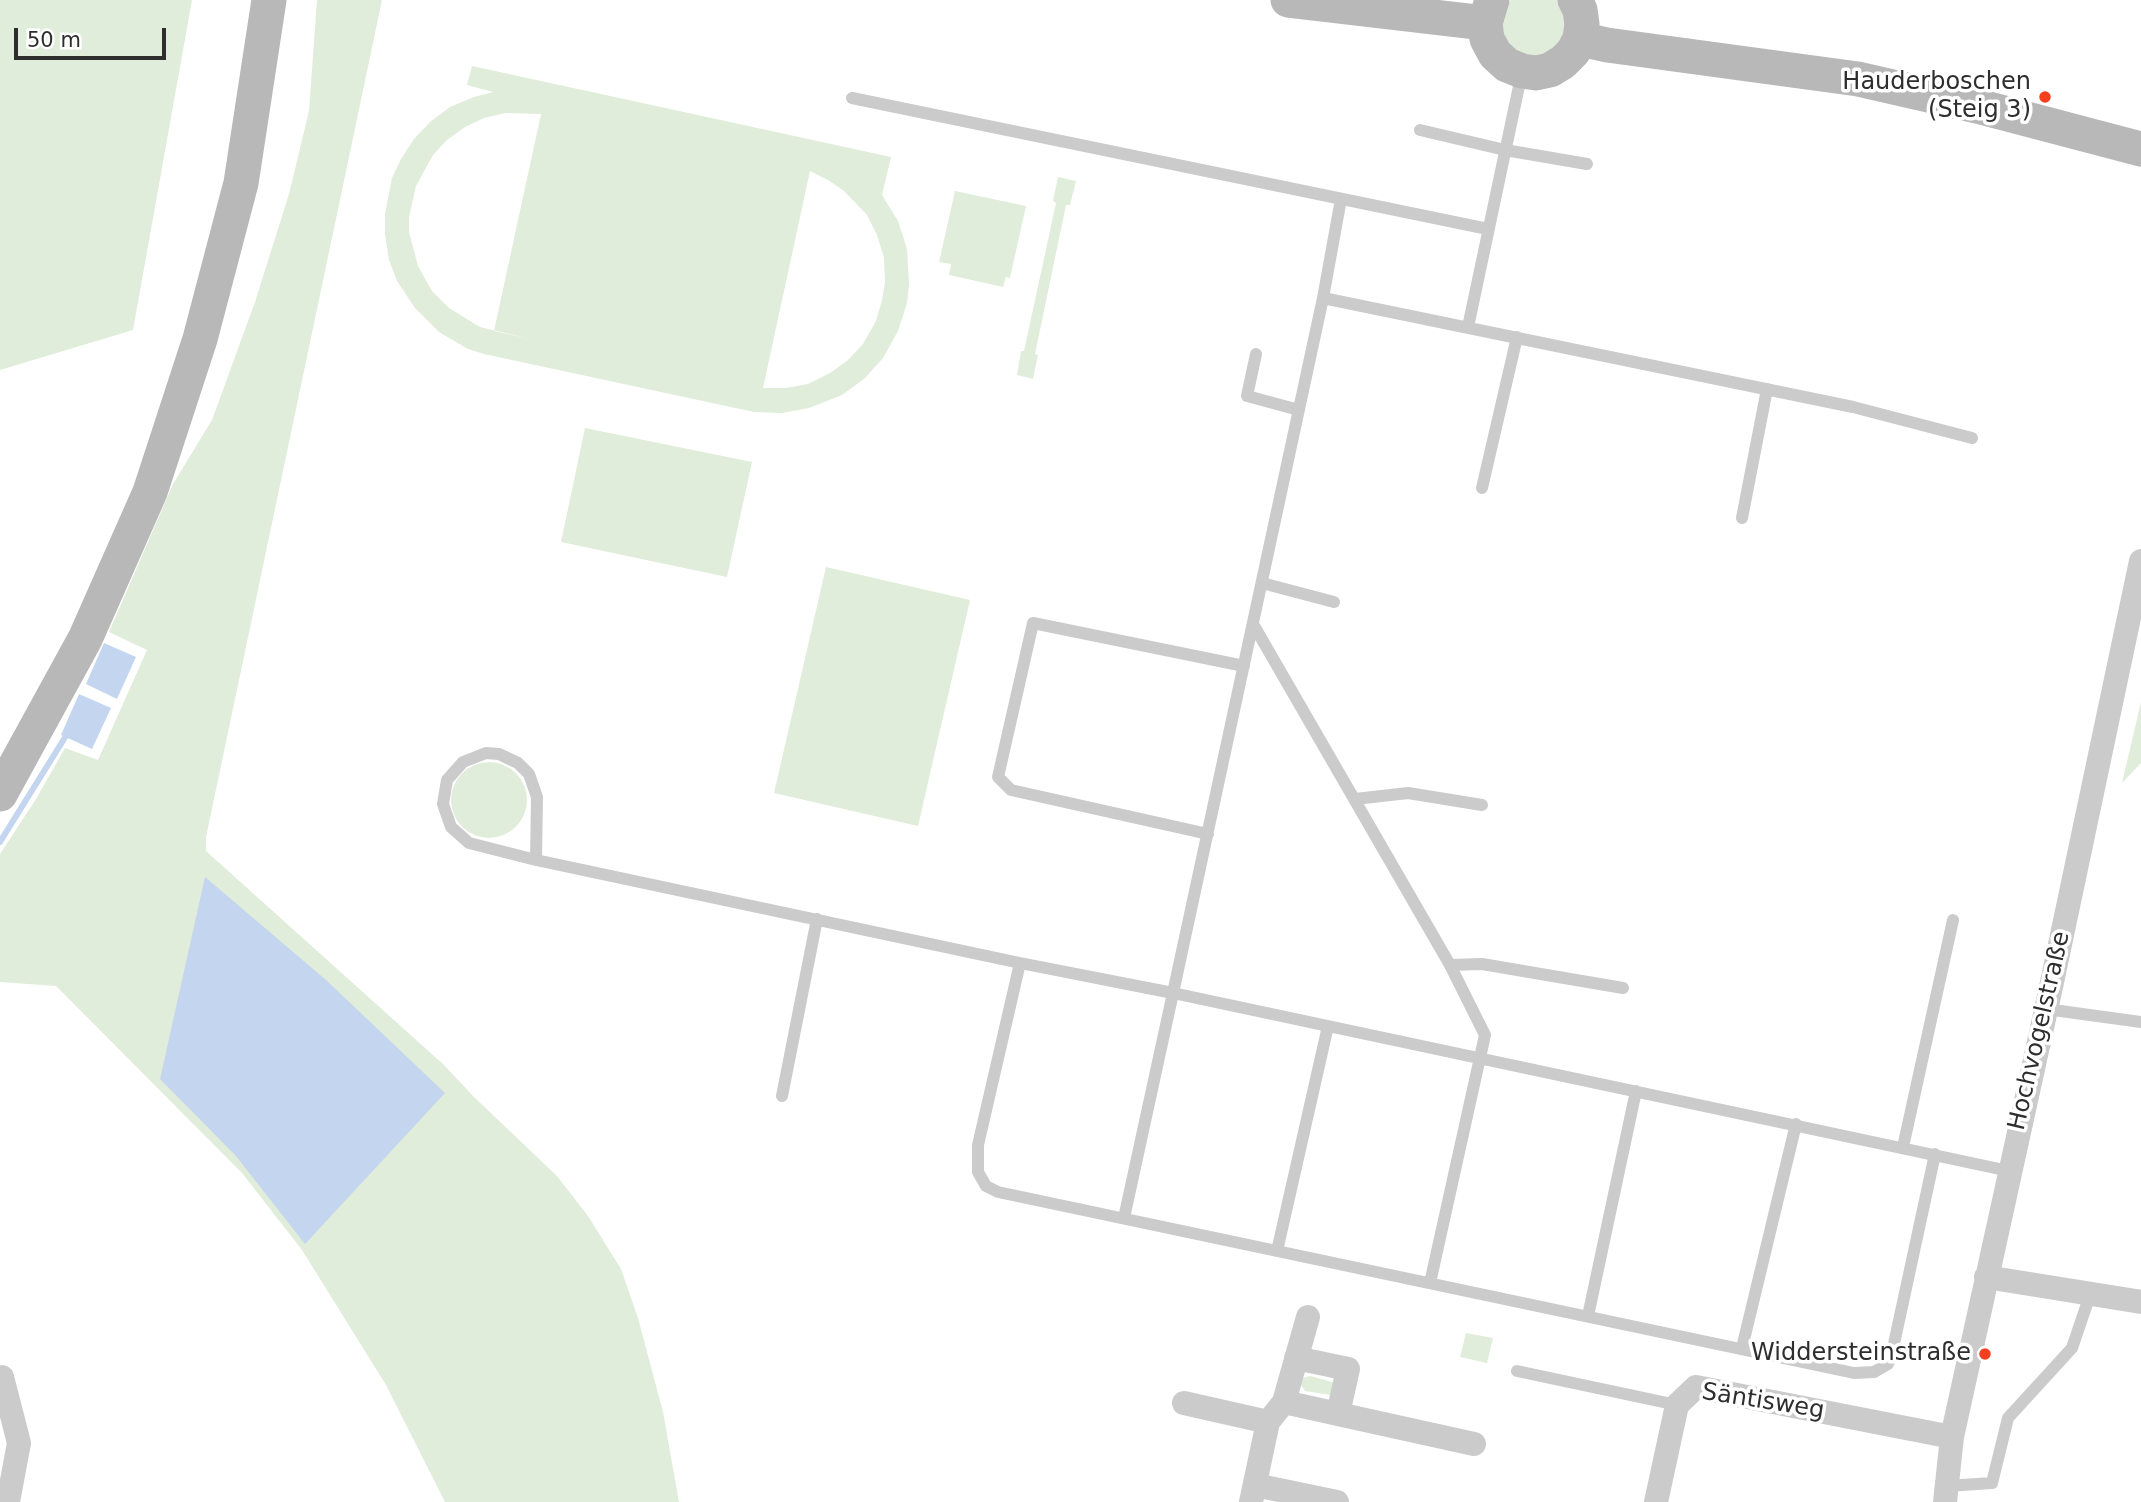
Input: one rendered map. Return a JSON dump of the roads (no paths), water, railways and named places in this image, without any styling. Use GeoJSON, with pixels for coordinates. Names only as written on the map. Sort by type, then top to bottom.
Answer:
{"type":"FeatureCollection","features":[{"type":"Feature","properties":{"kind":"main road"},"geometry":{"type":"LineString","coordinates":[[0,794],[85,639],[150,492],[200,339],[241,183],[268,0]]}},
{"type":"Feature","properties":{"kind":"main road"},"geometry":{"type":"LineString","coordinates":[[1288,0],[1489,12],[1487,39],[1495,54],[1507,65],[1536,73],[1550,70],[1573,52],[1580,38],[1581,17],[1575,0]]}},
{"type":"Feature","properties":{"kind":"main road"},"geometry":{"type":"LineString","coordinates":[[1580,38],[1607,45],[1858,79],[1985,108],[2139,149]]}},
{"type":"Feature","properties":{"kind":"street","name":"Hochvogelstraße"},"geometry":{"type":"LineString","coordinates":[[1946,1494],[1952,1437],[2009,1171],[2135,616],[2141,561]]}},
{"type":"Feature","properties":{"kind":"street"},"geometry":{"type":"LineString","coordinates":[[1986,1277],[2141,1302]]}},
{"type":"Feature","properties":{"kind":"street"},"geometry":{"type":"LineString","coordinates":[[1308,1317],[1284,1402],[1268,1422],[1253,1493],[1337,1502]]}},
{"type":"Feature","properties":{"kind":"street"},"geometry":{"type":"LineString","coordinates":[[1296,1358],[1348,1369],[1338,1414]]}},
{"type":"Feature","properties":{"kind":"street"},"geometry":{"type":"LineString","coordinates":[[2,1377],[19,1443],[8,1502]]}},
{"type":"Feature","properties":{"kind":"street","name":"Säntisweg"},"geometry":{"type":"LineString","coordinates":[[1656,1502],[1677,1405],[1696,1387],[1952,1437]]}},
{"type":"Feature","properties":{"kind":"street"},"geometry":{"type":"LineString","coordinates":[[1284,1402],[1474,1444]]}},
{"type":"Feature","properties":{"kind":"street"},"geometry":{"type":"LineString","coordinates":[[1184,1403],[1268,1422]]}},
{"type":"Feature","properties":{"kind":"lane"},"geometry":{"type":"LineString","coordinates":[[1468,327],[1522,71]]}},
{"type":"Feature","properties":{"kind":"lane"},"geometry":{"type":"LineString","coordinates":[[852,98],[1488,229]]}},
{"type":"Feature","properties":{"kind":"lane"},"geometry":{"type":"LineString","coordinates":[[1420,130],[1505,150],[1587,164]]}},
{"type":"Feature","properties":{"kind":"lane"},"geometry":{"type":"LineString","coordinates":[[1124,1218],[1323,298],[1341,200]]}},
{"type":"Feature","properties":{"kind":"lane"},"geometry":{"type":"LineString","coordinates":[[1323,298],[1767,389],[1972,438]]}},
{"type":"Feature","properties":{"kind":"lane"},"geometry":{"type":"LineString","coordinates":[[1482,488],[1517,337]]}},
{"type":"Feature","properties":{"kind":"lane"},"geometry":{"type":"LineString","coordinates":[[1255,354],[1247,396],[1298,410]]}},
{"type":"Feature","properties":{"kind":"lane"},"geometry":{"type":"LineString","coordinates":[[1742,518],[1767,389]]}},
{"type":"Feature","properties":{"kind":"lane"},"geometry":{"type":"LineString","coordinates":[[1262,583],[1334,602]]}},
{"type":"Feature","properties":{"kind":"lane"},"geometry":{"type":"LineString","coordinates":[[1208,834],[1011,790],[998,776],[1033,623],[1244,666]]}},
{"type":"Feature","properties":{"kind":"lane"},"geometry":{"type":"LineString","coordinates":[[1253,624],[1450,965],[1485,1035],[1430,1283]]}},
{"type":"Feature","properties":{"kind":"lane"},"geometry":{"type":"LineString","coordinates":[[536,860],[537,797],[529,774],[518,763],[499,754],[474,756],[463,762],[454,770],[443,792],[443,804],[451,827],[469,843],[536,860],[2009,1171]]}},
{"type":"Feature","properties":{"kind":"lane"},"geometry":{"type":"LineString","coordinates":[[1355,799],[1408,793],[1482,805]]}},
{"type":"Feature","properties":{"kind":"lane"},"geometry":{"type":"LineString","coordinates":[[782,1096],[817,919]]}},
{"type":"Feature","properties":{"kind":"lane"},"geometry":{"type":"LineString","coordinates":[[1903,1147],[1953,920]]}},
{"type":"Feature","properties":{"kind":"lane"},"geometry":{"type":"LineString","coordinates":[[1020,963],[978,1145],[978,1172],[986,1186],[998,1192],[1854,1373],[1874,1372],[1888,1364],[1936,1154]]}},
{"type":"Feature","properties":{"kind":"lane"},"geometry":{"type":"LineString","coordinates":[[1450,965],[1482,964],[1623,988]]}},
{"type":"Feature","properties":{"kind":"lane"},"geometry":{"type":"LineString","coordinates":[[2046,1009],[2141,1023]]}},
{"type":"Feature","properties":{"kind":"lane"},"geometry":{"type":"LineString","coordinates":[[1277,1251],[1328,1026]]}},
{"type":"Feature","properties":{"kind":"lane"},"geometry":{"type":"LineString","coordinates":[[1588,1316],[1636,1091]]}},
{"type":"Feature","properties":{"kind":"lane"},"geometry":{"type":"LineString","coordinates":[[1742,1348],[1796,1125]]}},
{"type":"Feature","properties":{"kind":"lane"},"geometry":{"type":"LineString","coordinates":[[1946,1494],[1992,1483],[2008,1418],[2072,1348],[2091,1292]]}},
{"type":"Feature","properties":{"kind":"lane"},"geometry":{"type":"LineString","coordinates":[[1517,1371],[1677,1405]]}},
{"type":"Feature","properties":{"kind":"water"},"geometry":{"type":"Polygon","coordinates":[[[104,643],[136,657],[117,699],[86,684],[104,643]]]}},
{"type":"Feature","properties":{"kind":"water"},"geometry":{"type":"Polygon","coordinates":[[[79,694],[111,708],[92,749],[61,735],[79,694]]]}},
{"type":"Feature","properties":{"kind":"water"},"geometry":{"type":"Polygon","coordinates":[[[205,877],[326,980],[445,1093],[305,1244],[236,1156],[160,1079],[205,877]]]}},
{"type":"Feature","properties":{"kind":"waterway"},"geometry":{"type":"LineString","coordinates":[[0,842],[69,731]]}},
{"type":"Feature","properties":{"kind":"place","name":"Hauderboschen (Steig 3)"},"geometry":{"type":"Point","coordinates":[2045,97]}},
{"type":"Feature","properties":{"kind":"place","name":"Widdersteinstraße"},"geometry":{"type":"Point","coordinates":[1985,1354]}}]}
